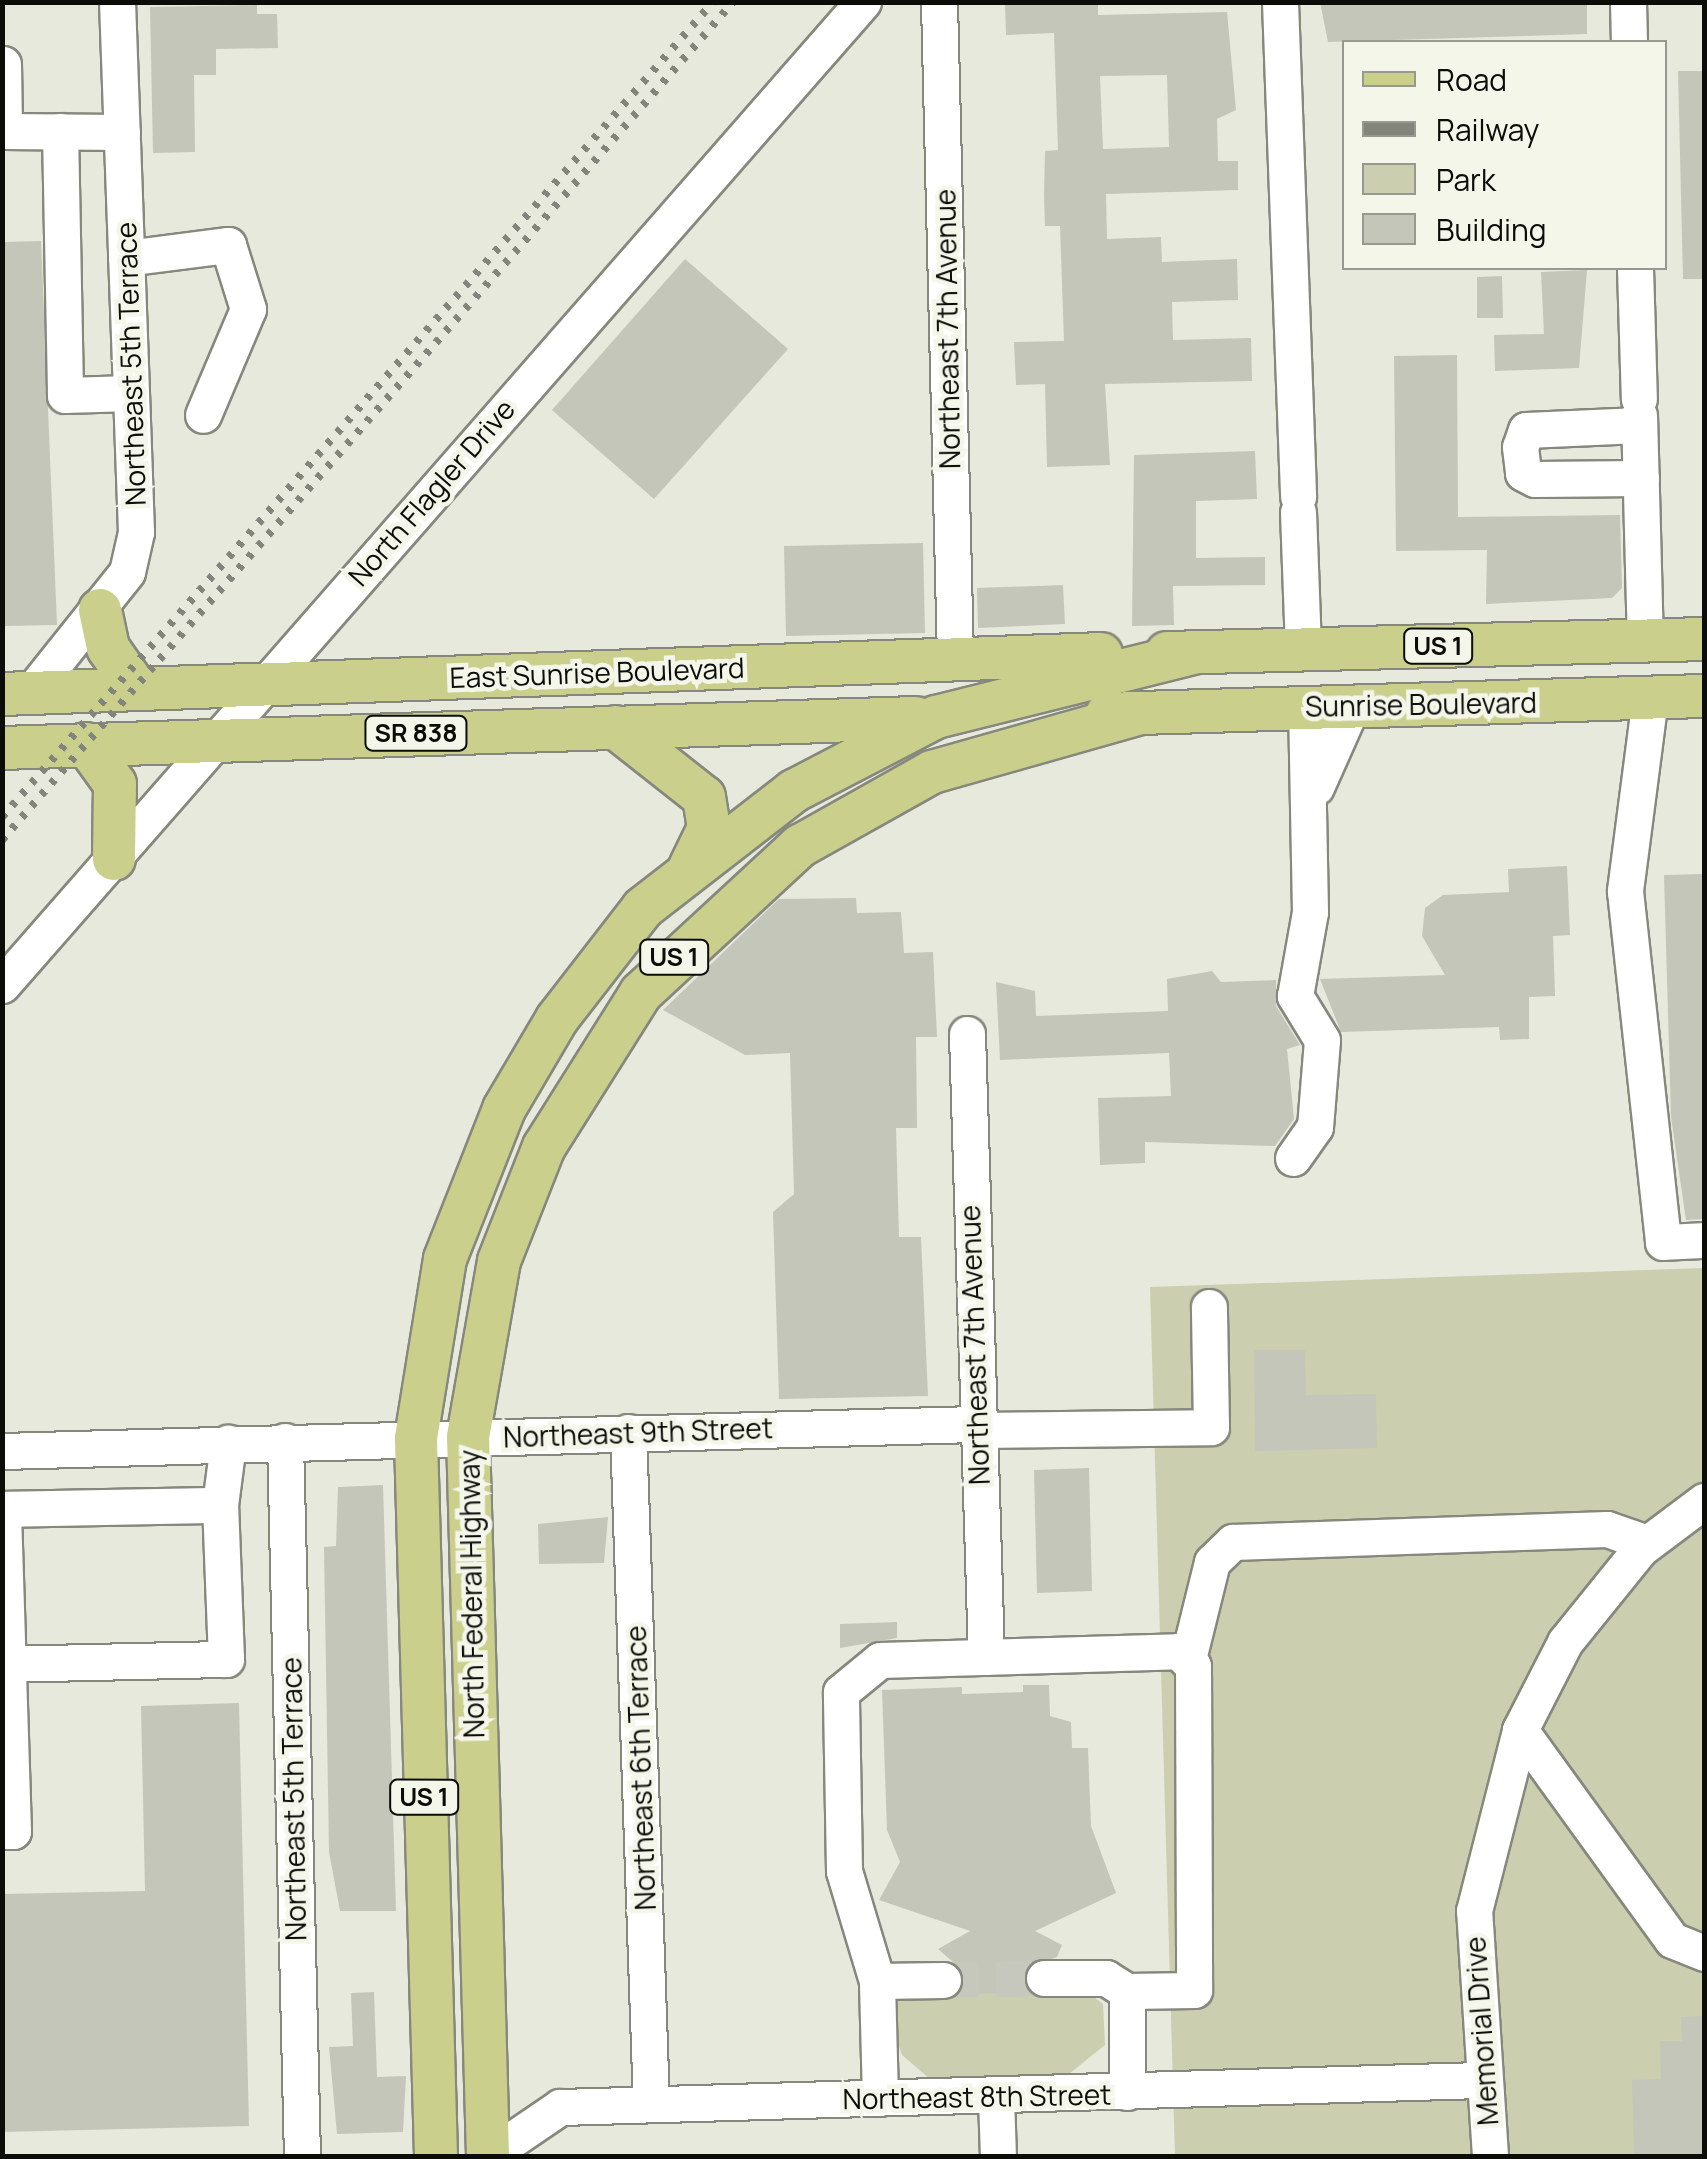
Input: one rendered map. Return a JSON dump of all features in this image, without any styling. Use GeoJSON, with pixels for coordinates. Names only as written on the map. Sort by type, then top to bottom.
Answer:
{"type":"FeatureCollection","features":[{"type":"Feature","properties":{"kind":"main road"},"geometry":{"type":"LineString","coordinates":[[100,610],[108,648],[136,688]]}},
{"type":"Feature","properties":{"kind":"main road","name":"Sunrise Boulevard"},"geometry":{"type":"LineString","coordinates":[[1192,653],[1704,639]]}},
{"type":"Feature","properties":{"kind":"main road"},"geometry":{"type":"LineString","coordinates":[[1650,698],[1704,652]]}},
{"type":"Feature","properties":{"kind":"main road","name":"East Sunrise Boulevard"},"geometry":{"type":"LineString","coordinates":[[12,701],[136,688],[955,655],[1192,653]]}},
{"type":"Feature","properties":{"kind":"main road"},"geometry":{"type":"LineString","coordinates":[[936,717],[1192,653]]}},
{"type":"Feature","properties":{"kind":"main road","name":"Sunrise Boulevard"},"geometry":{"type":"LineString","coordinates":[[1137,714],[1704,696]]}},
{"type":"Feature","properties":{"kind":"main road","name":"East Sunrise Boulevard"},"geometry":{"type":"LineString","coordinates":[[2,748],[936,717],[1137,714]]}},
{"type":"Feature","properties":{"kind":"main road","name":"North Federal Highway"},"geometry":{"type":"LineString","coordinates":[[486,2156],[468,1437],[485,1318],[518,1206],[572,1095],[678,952],[742,890],[865,805],[996,748],[1137,714]]}},
{"type":"Feature","properties":{"kind":"main road","name":"North Federal Highway"},"geometry":{"type":"LineString","coordinates":[[436,2156],[416,1438],[445,1258],[496,1126],[584,980],[688,870],[794,790],[936,717]]}},
{"type":"Feature","properties":{"kind":"main road"},"geometry":{"type":"LineString","coordinates":[[615,727],[704,798],[709,828],[688,870]]}},
{"type":"Feature","properties":{"kind":"main road"},"geometry":{"type":"LineString","coordinates":[[86,744],[115,784],[114,859]]}},
{"type":"Feature","properties":{"kind":"street","name":"Northeast 5th Terrace"},"geometry":{"type":"LineString","coordinates":[[12,701],[100,610],[127,572],[136,532],[117,2]]}},
{"type":"Feature","properties":{"kind":"street","name":"North Flagler Drive"},"geometry":{"type":"LineString","coordinates":[[2,985],[863,2]]}},
{"type":"Feature","properties":{"kind":"street","name":"Northeast 7th Avenue"},"geometry":{"type":"LineString","coordinates":[[939,2],[955,655]]}},
{"type":"Feature","properties":{"kind":"street"},"geometry":{"type":"LineString","coordinates":[[1280,2],[1303,650]]}},
{"type":"Feature","properties":{"kind":"street"},"geometry":{"type":"LineString","coordinates":[[1628,2],[1629,40]]}},
{"type":"Feature","properties":{"kind":"street"},"geometry":{"type":"LineString","coordinates":[[3,64],[4,130],[122,132]]}},
{"type":"Feature","properties":{"kind":"street"},"geometry":{"type":"LineString","coordinates":[[60,131],[66,395],[131,393]]}},
{"type":"Feature","properties":{"kind":"street"},"geometry":{"type":"LineString","coordinates":[[126,258],[228,245],[248,309],[203,415]]}},
{"type":"Feature","properties":{"kind":"street"},"geometry":{"type":"LineString","coordinates":[[1635,270],[1645,641]]}},
{"type":"Feature","properties":{"kind":"street"},"geometry":{"type":"LineString","coordinates":[[1639,413],[1526,430],[1520,447],[1522,472],[1535,479],[1641,478]]}},
{"type":"Feature","properties":{"kind":"street"},"geometry":{"type":"LineString","coordinates":[[1650,698],[1626,868],[1653,1008],[1663,1242],[1704,1240]]}},
{"type":"Feature","properties":{"kind":"street"},"geometry":{"type":"LineString","coordinates":[[1314,773],[1352,706]]}},
{"type":"Feature","properties":{"kind":"street"},"geometry":{"type":"LineString","coordinates":[[1293,1158],[1315,1127],[1322,1040],[1295,996],[1310,912],[1308,813],[1314,773],[1306,707]]}},
{"type":"Feature","properties":{"kind":"street","name":"Northeast 7th Avenue"},"geometry":{"type":"LineString","coordinates":[[967,1034],[975,1427],[986,1657]]}},
{"type":"Feature","properties":{"kind":"street","name":"Northeast 9th Street"},"geometry":{"type":"LineString","coordinates":[[2,1451],[628,1432],[1211,1427],[1210,1308]]}},
{"type":"Feature","properties":{"kind":"street","name":"Northeast 6th Terrace"},"geometry":{"type":"LineString","coordinates":[[628,1432],[651,2104]]}},
{"type":"Feature","properties":{"kind":"street","name":"Northeast 5th Terrace"},"geometry":{"type":"LineString","coordinates":[[284,1441],[302,2156]]}},
{"type":"Feature","properties":{"kind":"street"},"geometry":{"type":"LineString","coordinates":[[7,1664],[226,1659],[220,1505],[228,1443]]}},
{"type":"Feature","properties":{"kind":"street","name":"Memorial Drive"},"geometry":{"type":"LineString","coordinates":[[1490,2156],[1482,2080],[1474,1911],[1520,1730],[1565,1642],[1647,1543],[1704,1500]]}},
{"type":"Feature","properties":{"kind":"street"},"geometry":{"type":"LineString","coordinates":[[2,1831],[13,1831],[3,1510],[220,1505]]}},
{"type":"Feature","properties":{"kind":"street"},"geometry":{"type":"LineString","coordinates":[[1044,1978],[1106,1978],[1127,1990],[1194,1990],[1188,1656],[1212,1562],[1233,1542],[1606,1528],[1647,1543]]}},
{"type":"Feature","properties":{"kind":"street"},"geometry":{"type":"LineString","coordinates":[[880,2098],[877,1981],[844,1871],[841,1692],[880,1660],[1188,1656]]}},
{"type":"Feature","properties":{"kind":"street"},"geometry":{"type":"LineString","coordinates":[[1520,1730],[1672,1940],[1704,1953]]}},
{"type":"Feature","properties":{"kind":"street"},"geometry":{"type":"LineString","coordinates":[[877,1981],[943,1980]]}},
{"type":"Feature","properties":{"kind":"street"},"geometry":{"type":"LineString","coordinates":[[1127,1990],[1127,2092]]}},
{"type":"Feature","properties":{"kind":"street","name":"Northeast 8th Street"},"geometry":{"type":"LineString","coordinates":[[486,2156],[560,2107],[996,2098],[1482,2080]]}},
{"type":"Feature","properties":{"kind":"street"},"geometry":{"type":"LineString","coordinates":[[996,2098],[998,2156]]}},
{"type":"Feature","properties":{"kind":"green space"},"geometry":{"type":"Polygon","coordinates":[[[1704,1268],[1704,2156],[1175,2156],[1150,1287],[1704,1268]]]}},
{"type":"Feature","properties":{"kind":"green space"},"geometry":{"type":"Polygon","coordinates":[[[1081,1987],[1103,2004],[1105,2045],[1064,2078],[930,2079],[902,2055],[888,2012],[906,1993],[1081,1987]]]}},
{"type":"Feature","properties":{"kind":"building"},"geometry":{"type":"Polygon","coordinates":[[[1005,2],[1098,2],[1098,15],[1227,12],[1236,110],[1217,119],[1218,161],[1238,161],[1238,190],[1106,194],[1107,239],[1161,237],[1162,262],[1237,259],[1238,300],[1172,302],[1173,340],[1251,338],[1252,381],[1105,384],[1110,465],[1047,467],[1045,384],[1016,385],[1014,342],[1064,341],[1060,226],[1045,226],[1045,151],[1058,150],[1054,33],[1006,35],[1005,2]],[[1167,75],[1100,76],[1103,149],[1169,147],[1167,75]]]}},
{"type":"Feature","properties":{"kind":"building"},"geometry":{"type":"Polygon","coordinates":[[[1320,2],[1587,2],[1587,34],[1328,42],[1320,2]]]}},
{"type":"Feature","properties":{"kind":"building"},"geometry":{"type":"Polygon","coordinates":[[[257,5],[257,14],[277,14],[278,48],[216,49],[216,75],[194,75],[195,152],[153,153],[150,7],[257,5]]]}},
{"type":"Feature","properties":{"kind":"building"},"geometry":{"type":"Polygon","coordinates":[[[1678,71],[1704,71],[1704,279],[1683,279],[1678,71]]]}},
{"type":"Feature","properties":{"kind":"building"},"geometry":{"type":"Polygon","coordinates":[[[41,241],[57,625],[2,626],[2,242],[41,241]]]}},
{"type":"Feature","properties":{"kind":"building"},"geometry":{"type":"Polygon","coordinates":[[[685,259],[788,349],[654,499],[552,410],[685,259]]]}},
{"type":"Feature","properties":{"kind":"building"},"geometry":{"type":"Polygon","coordinates":[[[1587,270],[1579,368],[1495,371],[1494,335],[1544,334],[1541,272],[1587,270]]]}},
{"type":"Feature","properties":{"kind":"building"},"geometry":{"type":"Polygon","coordinates":[[[1502,276],[1503,318],[1477,318],[1477,277],[1502,276]]]}},
{"type":"Feature","properties":{"kind":"building"},"geometry":{"type":"Polygon","coordinates":[[[1457,355],[1458,517],[1620,515],[1622,588],[1612,598],[1486,604],[1487,550],[1396,551],[1394,356],[1457,355]]]}},
{"type":"Feature","properties":{"kind":"building"},"geometry":{"type":"Polygon","coordinates":[[[1255,451],[1257,499],[1196,501],[1196,558],[1265,557],[1265,585],[1173,586],[1174,625],[1132,626],[1134,455],[1255,451]]]}},
{"type":"Feature","properties":{"kind":"building"},"geometry":{"type":"Polygon","coordinates":[[[923,543],[925,633],[786,636],[784,546],[923,543]]]}},
{"type":"Feature","properties":{"kind":"building"},"geometry":{"type":"Polygon","coordinates":[[[1063,585],[1065,624],[978,628],[977,588],[1063,585]]]}},
{"type":"Feature","properties":{"kind":"building"},"geometry":{"type":"Polygon","coordinates":[[[1567,866],[1570,935],[1553,936],[1555,996],[1529,997],[1529,1039],[1500,1040],[1499,1027],[1341,1032],[1320,979],[1445,975],[1422,936],[1425,908],[1443,895],[1509,892],[1508,869],[1567,866]]]}},
{"type":"Feature","properties":{"kind":"building"},"geometry":{"type":"Polygon","coordinates":[[[1704,874],[1704,1219],[1686,1220],[1671,1117],[1664,875],[1704,874]]]}},
{"type":"Feature","properties":{"kind":"building"},"geometry":{"type":"Polygon","coordinates":[[[856,898],[857,913],[901,912],[904,953],[933,952],[937,1037],[916,1037],[917,1128],[896,1128],[899,1237],[921,1237],[928,1396],[779,1399],[773,1212],[794,1194],[790,1053],[745,1055],[663,1010],[779,899],[856,898]]]}},
{"type":"Feature","properties":{"kind":"building"},"geometry":{"type":"Polygon","coordinates":[[[1212,971],[1221,982],[1276,980],[1276,1006],[1300,1045],[1287,1049],[1294,1119],[1275,1146],[1145,1142],[1145,1163],[1100,1165],[1098,1098],[1171,1096],[1169,1053],[1000,1060],[996,982],[1035,991],[1036,1016],[1168,1011],[1167,979],[1212,971]]]}},
{"type":"Feature","properties":{"kind":"building"},"geometry":{"type":"Polygon","coordinates":[[[1254,1350],[1305,1350],[1306,1395],[1376,1394],[1377,1448],[1255,1451],[1254,1350]]]}},
{"type":"Feature","properties":{"kind":"building"},"geometry":{"type":"Polygon","coordinates":[[[1089,1468],[1092,1591],[1037,1593],[1034,1470],[1089,1468]]]}},
{"type":"Feature","properties":{"kind":"building"},"geometry":{"type":"Polygon","coordinates":[[[383,1485],[396,1911],[340,1911],[329,1852],[324,1547],[336,1546],[338,1487],[383,1485]]]}},
{"type":"Feature","properties":{"kind":"building"},"geometry":{"type":"Polygon","coordinates":[[[608,1517],[604,1563],[539,1564],[538,1524],[608,1517]]]}},
{"type":"Feature","properties":{"kind":"building"},"geometry":{"type":"Polygon","coordinates":[[[897,1622],[897,1638],[840,1648],[840,1624],[897,1622]]]}},
{"type":"Feature","properties":{"kind":"building"},"geometry":{"type":"Polygon","coordinates":[[[1023,1685],[1049,1685],[1050,1716],[1071,1722],[1072,1748],[1088,1748],[1091,1826],[1116,1893],[1035,1931],[1062,1945],[1057,1957],[1026,1967],[1030,1993],[958,1994],[962,1970],[938,1949],[970,1931],[879,1900],[900,1862],[887,1830],[882,1690],[962,1687],[962,1694],[1023,1692],[1023,1685]]]}},
{"type":"Feature","properties":{"kind":"building"},"geometry":{"type":"Polygon","coordinates":[[[239,1703],[249,2126],[2,2132],[2,1894],[145,1891],[141,1706],[239,1703]]]}},
{"type":"Feature","properties":{"kind":"building"},"geometry":{"type":"Polygon","coordinates":[[[374,1992],[377,2077],[406,2076],[403,2132],[337,2134],[329,2047],[353,2046],[351,1993],[374,1992]]]}},
{"type":"Feature","properties":{"kind":"building"},"geometry":{"type":"Polygon","coordinates":[[[1704,2016],[1704,2156],[1634,2156],[1632,2080],[1661,2079],[1660,2041],[1682,2041],[1681,2017],[1704,2016]]]}},
{"type":"Feature","properties":{"kind":"tunnel"},"geometry":{"type":"LineString","coordinates":[[943,1980],[1044,1978]]}},
{"type":"Feature","properties":{"kind":"railway"},"geometry":{"type":"LineString","coordinates":[[2,817],[713,2]]}},
{"type":"Feature","properties":{"kind":"railway"},"geometry":{"type":"LineString","coordinates":[[2,840],[733,2]]}}]}
